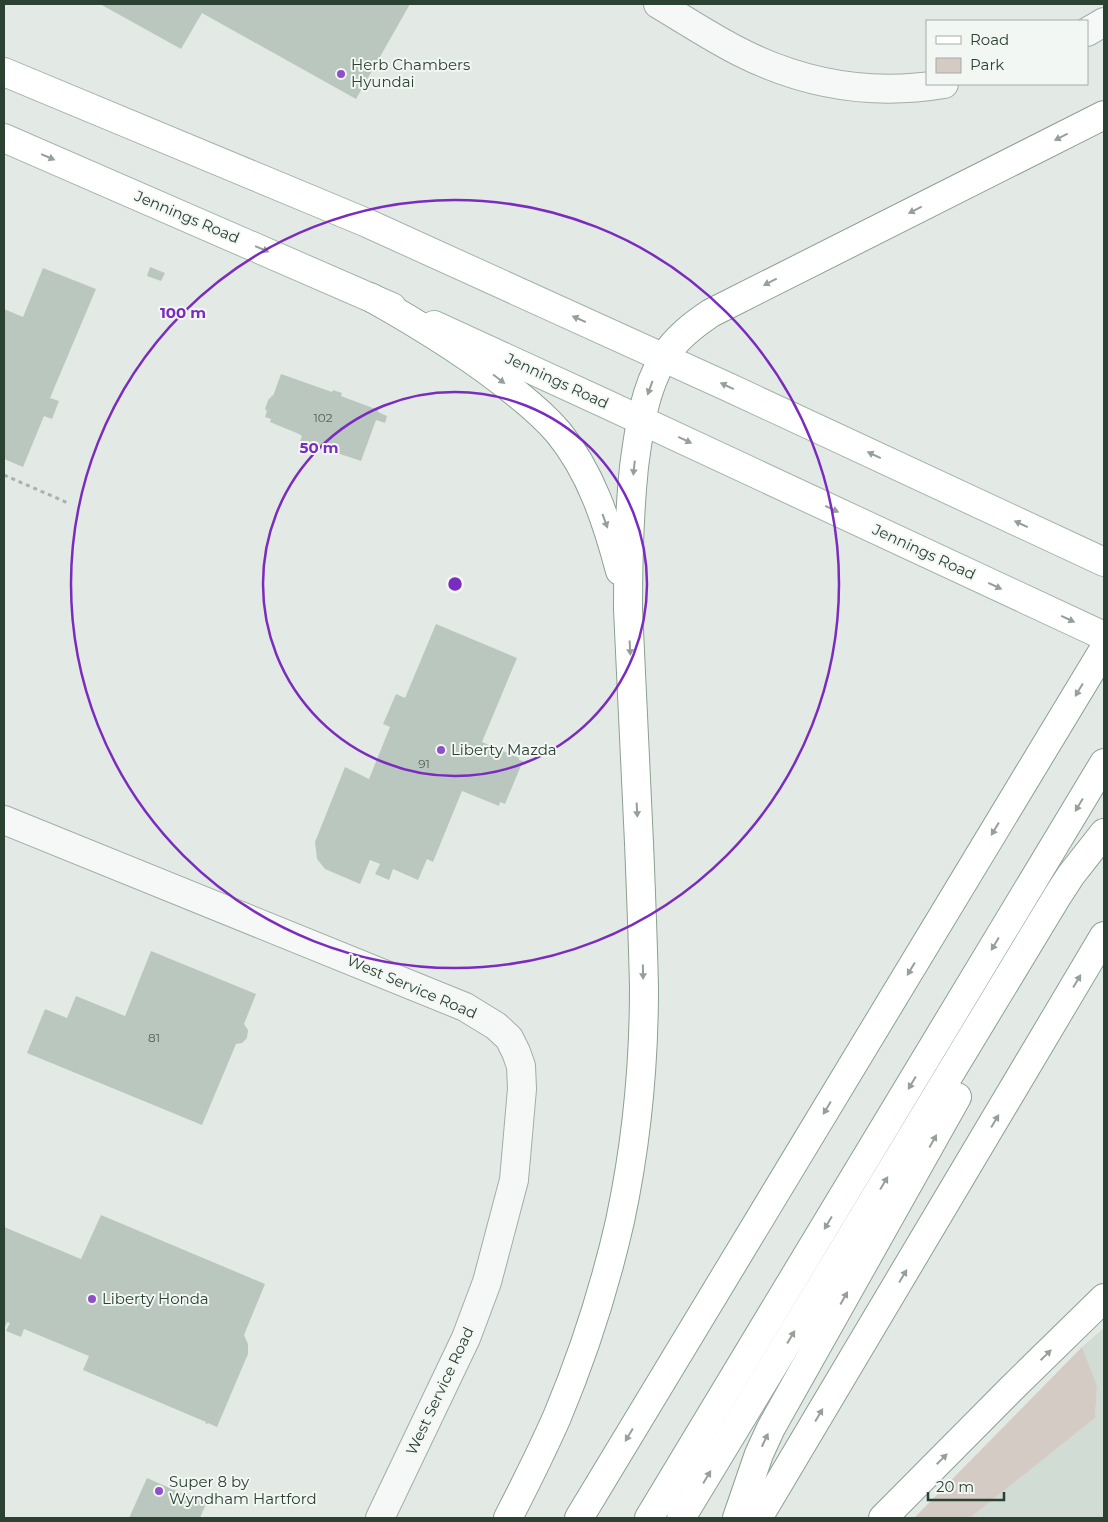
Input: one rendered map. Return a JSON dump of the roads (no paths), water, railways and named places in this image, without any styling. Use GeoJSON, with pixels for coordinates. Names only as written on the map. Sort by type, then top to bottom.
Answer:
{"type":"FeatureCollection","features":[{"type":"Feature","properties":{"kind":"main road"},"geometry":{"type":"LineString","coordinates":[[4,72],[358,220],[664,358],[1104,562]]}},
{"type":"Feature","properties":{"kind":"main road"},"geometry":{"type":"LineString","coordinates":[[508,1518],[557,1416],[574,1374],[590,1325],[612,1255],[620,1218],[636,1115],[644,990],[628,571],[631,497],[641,420],[654,377],[664,358],[683,334],[711,312],[1104,115]]}},
{"type":"Feature","properties":{"kind":"main road","name":"Jennings Road"},"geometry":{"type":"LineString","coordinates":[[4,138],[370,297],[641,420],[1104,636]]}},
{"type":"Feature","properties":{"kind":"main road"},"geometry":{"type":"LineString","coordinates":[[370,297],[430,332],[486,369],[527,402],[558,432],[581,466],[600,507],[614,550],[628,609]]}},
{"type":"Feature","properties":{"kind":"main road"},"geometry":{"type":"LineString","coordinates":[[579,1518],[1104,648]]}},
{"type":"Feature","properties":{"kind":"main road"},"geometry":{"type":"LineString","coordinates":[[649,1518],[1104,763]]}},
{"type":"Feature","properties":{"kind":"main road"},"geometry":{"type":"LineString","coordinates":[[681,1518],[1058,895],[1104,833]]}},
{"type":"Feature","properties":{"kind":"main road"},"geometry":{"type":"LineString","coordinates":[[737,1518],[759,1454],[771,1428],[1104,838]]}},
{"type":"Feature","properties":{"kind":"main road"},"geometry":{"type":"LineString","coordinates":[[758,1518],[1104,936]]}},
{"type":"Feature","properties":{"kind":"main road"},"geometry":{"type":"LineString","coordinates":[[883,1518],[1104,1298]]}},
{"type":"Feature","properties":{"kind":"street"},"geometry":{"type":"LineString","coordinates":[[658,4],[739,51],[799,76],[827,83],[873,88],[906,88],[934,85]]}},
{"type":"Feature","properties":{"kind":"street"},"geometry":{"type":"LineString","coordinates":[[1088,31],[1104,22]]}},
{"type":"Feature","properties":{"kind":"street","name":"West Service Road"},"geometry":{"type":"LineString","coordinates":[[4,820],[465,1007],[496,1026],[509,1038],[521,1066],[522,1089],[514,1180],[487,1282],[466,1338],[380,1518]]}},
{"type":"Feature","properties":{"kind":"place","name":"Herb Chambers Hyundai"},"geometry":{"type":"Point","coordinates":[341,74]}},
{"type":"Feature","properties":{"kind":"place","name":"Liberty Mazda"},"geometry":{"type":"Point","coordinates":[441,750]}},
{"type":"Feature","properties":{"kind":"place","name":"Liberty Honda"},"geometry":{"type":"Point","coordinates":[92,1299]}},
{"type":"Feature","properties":{"kind":"place","name":"Super 8 by Wyndham Hartford"},"geometry":{"type":"Point","coordinates":[159,1491]}}]}
